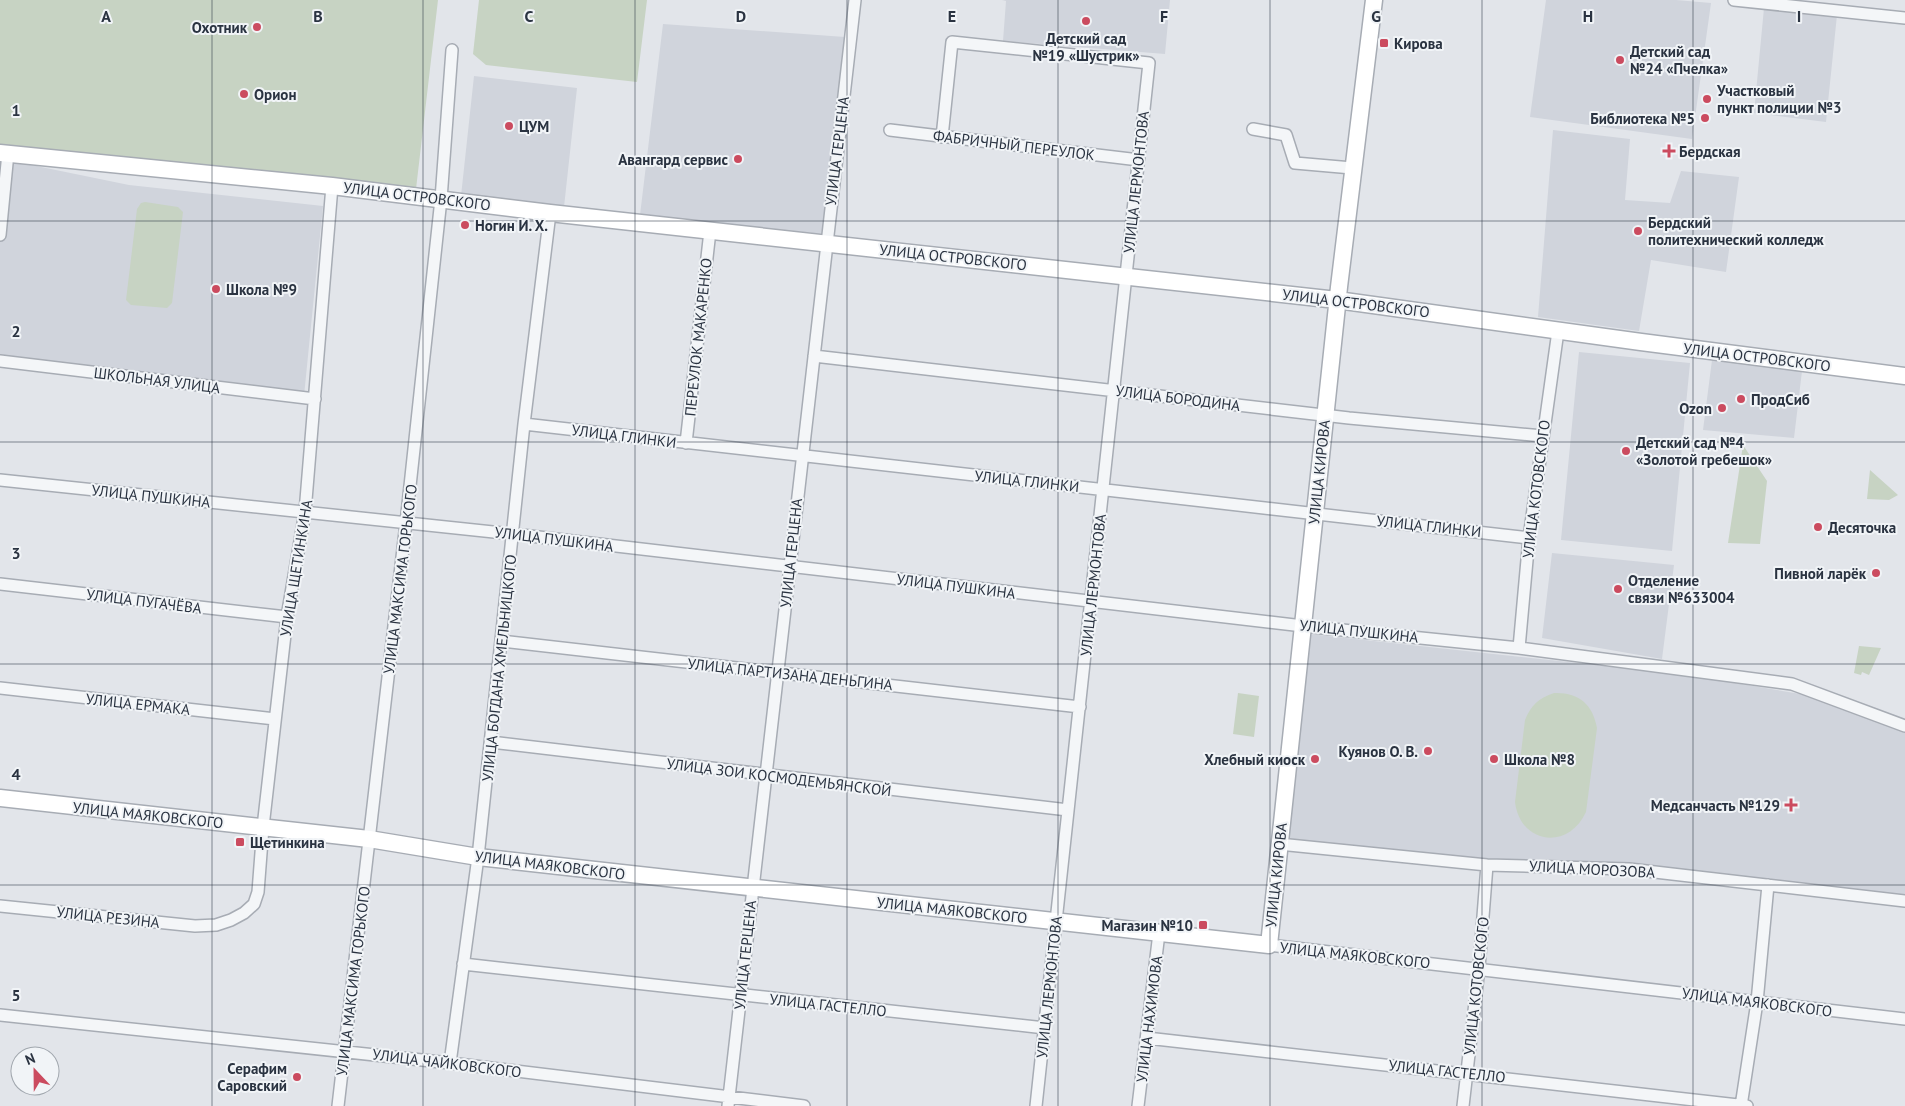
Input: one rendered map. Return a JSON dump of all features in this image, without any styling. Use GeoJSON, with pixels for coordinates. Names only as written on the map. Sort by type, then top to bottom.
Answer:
{"type":"FeatureCollection","features":[{"type":"Feature","properties":{"kind":"street","name":"УЛИЦА ГЕРЦЕНА"},"geometry":{"type":"LineString","coordinates":[[729,1102],[855,0]]}},
{"type":"Feature","properties":{"kind":"street","name":"УЛИЦА КИРОВА"},"geometry":{"type":"LineString","coordinates":[[1269,945],[1337,300],[1374,0]]}},
{"type":"Feature","properties":{"kind":"street"},"geometry":{"type":"LineString","coordinates":[[1734,0],[1905,18]]}},
{"type":"Feature","properties":{"kind":"street","name":"УЛИЦА ЛЕРМОНТОВА"},"geometry":{"type":"LineString","coordinates":[[942,137],[952,42],[1149,64],[1036,1106]]}},
{"type":"Feature","properties":{"kind":"street","name":"УЛИЦА МАКСИМА ГОРЬКОГО"},"geometry":{"type":"LineString","coordinates":[[338,1106],[406,523],[441,199],[452,50]]}},
{"type":"Feature","properties":{"kind":"street"},"geometry":{"type":"LineString","coordinates":[[1253,129],[1286,135],[1295,163],[1352,168]]}},
{"type":"Feature","properties":{"kind":"street","name":"ФАБРИЧНЫЙ ПЕРЕУЛОК"},"geometry":{"type":"LineString","coordinates":[[890,130],[1139,160]]}},
{"type":"Feature","properties":{"kind":"street","name":"УЛИЦА ОСТРОВСКОГО"},"geometry":{"type":"LineString","coordinates":[[4,153],[332,186],[550,213],[1337,300],[1905,376]]}},
{"type":"Feature","properties":{"kind":"street"},"geometry":{"type":"LineString","coordinates":[[0,235],[4,153]]}},
{"type":"Feature","properties":{"kind":"street","name":"УЛИЦА ЩЕТИНКИНА"},"geometry":{"type":"LineString","coordinates":[[216,925],[244,913],[254,904],[258,892],[262,827],[287,617],[306,512],[332,186]]}},
{"type":"Feature","properties":{"kind":"street","name":"УЛИЦА БОГДАНА ХМЕЛЬНИЦКОГО"},"geometry":{"type":"LineString","coordinates":[[450,1063],[478,857],[524,424],[550,213]]}},
{"type":"Feature","properties":{"kind":"street","name":"ПЕРЕУЛОК МАКАРЕНКО"},"geometry":{"type":"LineString","coordinates":[[686,443],[710,231]]}},
{"type":"Feature","properties":{"kind":"street","name":"УЛИЦА КОТОВСКОГО"},"geometry":{"type":"LineString","coordinates":[[1519,648],[1529,538],[1558,330]]}},
{"type":"Feature","properties":{"kind":"street","name":"УЛИЦА БОРОДИНА"},"geometry":{"type":"LineString","coordinates":[[814,356],[1325,415],[1543,436]]}},
{"type":"Feature","properties":{"kind":"street","name":"ШКОЛЬНАЯ УЛИЦА"},"geometry":{"type":"LineString","coordinates":[[0,361],[315,399]]}},
{"type":"Feature","properties":{"kind":"street","name":"УЛИЦА ГЛИНКИ"},"geometry":{"type":"LineString","coordinates":[[524,424],[1529,538]]}},
{"type":"Feature","properties":{"kind":"street","name":"УЛИЦА ПУШКИНА"},"geometry":{"type":"LineString","coordinates":[[0,480],[513,534],[1303,626],[1519,648],[1792,684],[1905,726]]}},
{"type":"Feature","properties":{"kind":"street","name":"УЛИЦА ПУГАЧЁВА"},"geometry":{"type":"LineString","coordinates":[[0,584],[287,617]]}},
{"type":"Feature","properties":{"kind":"street","name":"УЛИЦА ПАРТИЗАНА ДЕНЬГИНА"},"geometry":{"type":"LineString","coordinates":[[502,641],[1080,707]]}},
{"type":"Feature","properties":{"kind":"street","name":"УЛИЦА ЕРМАКА"},"geometry":{"type":"LineString","coordinates":[[0,688],[275,719]]}},
{"type":"Feature","properties":{"kind":"street","name":"УЛИЦА ЗОИ КОСМОДЕМЬЯНСКОЙ"},"geometry":{"type":"LineString","coordinates":[[491,742],[1068,810]]}},
{"type":"Feature","properties":{"kind":"street","name":"УЛИЦА МАЯКОВСКОГО"},"geometry":{"type":"LineString","coordinates":[[0,798],[369,839],[478,857],[1480,968],[1905,1019]]}},
{"type":"Feature","properties":{"kind":"street","name":"УЛИЦА МОРОЗОВА"},"geometry":{"type":"LineString","coordinates":[[1279,844],[1487,865],[1629,869],[1905,901]]}},
{"type":"Feature","properties":{"kind":"street","name":"УЛИЦА КОТОВСКОГО"},"geometry":{"type":"LineString","coordinates":[[1463,1106],[1480,968],[1487,865]]}},
{"type":"Feature","properties":{"kind":"street"},"geometry":{"type":"LineString","coordinates":[[1743,1106],[1757,1002],[1768,885]]}},
{"type":"Feature","properties":{"kind":"street","name":"УЛИЦА РЕЗИНА"},"geometry":{"type":"LineString","coordinates":[[0,906],[195,926],[216,925]]}},
{"type":"Feature","properties":{"kind":"street","name":"УЛИЦА НАХИМОВА"},"geometry":{"type":"LineString","coordinates":[[1138,1106],[1159,932]]}},
{"type":"Feature","properties":{"kind":"street","name":"УЛИЦА ГАСТЕЛЛО"},"geometry":{"type":"LineString","coordinates":[[463,964],[1045,1028]]}},
{"type":"Feature","properties":{"kind":"street","name":"УЛИЦА ЧАЙКОВСКОГО"},"geometry":{"type":"LineString","coordinates":[[0,1014],[450,1063],[729,1102],[804,1106]]}},
{"type":"Feature","properties":{"kind":"street","name":"УЛИЦА ГАСТЕЛЛО"},"geometry":{"type":"LineString","coordinates":[[1146,1038],[1468,1073],[1743,1106]]}},
{"type":"Feature","properties":{"kind":"shaded area","name":"Детский сад №19 «Шустрик»"},"geometry":{"type":"Polygon","coordinates":[[[1002,0],[1170,0],[1165,54],[1003,41],[1006,1],[1002,0]]]}},
{"type":"Feature","properties":{"kind":"shaded area","name":"Детский сад №24 «Пчелка»"},"geometry":{"type":"Polygon","coordinates":[[[1546,0],[1676,0],[1711,3],[1692,139],[1530,117],[1546,0]]]}},
{"type":"Feature","properties":{"kind":"shaded area"},"geometry":{"type":"Polygon","coordinates":[[[1764,8],[1837,15],[1826,122],[1754,113],[1764,8]]]}},
{"type":"Feature","properties":{"kind":"shaded area"},"geometry":{"type":"Polygon","coordinates":[[[663,24],[845,37],[823,234],[640,215],[663,24]]]}},
{"type":"Feature","properties":{"kind":"shaded area"},"geometry":{"type":"Polygon","coordinates":[[[474,76],[577,88],[564,207],[461,196],[474,76]]]}},
{"type":"Feature","properties":{"kind":"shaded area","name":"Бердский политехнический колледж"},"geometry":{"type":"Polygon","coordinates":[[[1553,130],[1630,139],[1625,200],[1670,203],[1681,171],[1739,177],[1726,272],[1651,260],[1639,331],[1538,317],[1553,130]]]}},
{"type":"Feature","properties":{"kind":"shaded area","name":"Школа №9"},"geometry":{"type":"Polygon","coordinates":[[[7,160],[129,185],[323,206],[304,396],[0,358],[0,225],[7,160]]]}},
{"type":"Feature","properties":{"kind":"shaded area","name":"Детский сад №4 «Золотой гребешок»"},"geometry":{"type":"Polygon","coordinates":[[[1579,352],[1690,363],[1672,551],[1561,540],[1579,352]]]}},
{"type":"Feature","properties":{"kind":"shaded area"},"geometry":{"type":"Polygon","coordinates":[[[1712,360],[1802,371],[1794,438],[1703,430],[1712,360]]]}},
{"type":"Feature","properties":{"kind":"shaded area"},"geometry":{"type":"Polygon","coordinates":[[[1552,553],[1674,565],[1662,659],[1542,638],[1552,553]]]}},
{"type":"Feature","properties":{"kind":"shaded area"},"geometry":{"type":"Polygon","coordinates":[[[1309,634],[1688,675],[1818,697],[1905,731],[1905,901],[1380,851],[1286,839],[1309,634]]]}},
{"type":"Feature","properties":{"kind":"green space"},"geometry":{"type":"Polygon","coordinates":[[[0,0],[438,0],[416,189],[0,145],[0,0]]]}},
{"type":"Feature","properties":{"kind":"green space"},"geometry":{"type":"Polygon","coordinates":[[[479,0],[647,0],[637,82],[486,65],[473,54],[479,0]]]}},
{"type":"Feature","properties":{"kind":"green space"},"geometry":{"type":"Polygon","coordinates":[[[141,203],[178,207],[183,212],[172,303],[167,308],[131,305],[126,300],[137,209],[141,203]]]}},
{"type":"Feature","properties":{"kind":"green space"},"geometry":{"type":"Polygon","coordinates":[[[1743,445],[1767,481],[1760,544],[1728,543],[1743,445]]]}},
{"type":"Feature","properties":{"kind":"green space"},"geometry":{"type":"Polygon","coordinates":[[[1870,470],[1898,495],[1889,500],[1867,499],[1870,470]]]}},
{"type":"Feature","properties":{"kind":"green space"},"geometry":{"type":"Polygon","coordinates":[[[1859,646],[1881,648],[1869,675],[1862,672],[1861,675],[1854,673],[1859,646]]]}},
{"type":"Feature","properties":{"kind":"green space"},"geometry":{"type":"Polygon","coordinates":[[[1238,693],[1259,696],[1254,737],[1233,734],[1238,693]]]}},
{"type":"Feature","properties":{"kind":"green space"},"geometry":{"type":"Polygon","coordinates":[[[1554,693],[1563,693],[1583,701],[1592,712],[1597,728],[1586,812],[1578,824],[1568,833],[1557,837],[1546,837],[1535,834],[1526,827],[1519,816],[1515,802],[1525,720],[1536,703],[1554,693]]]}},
{"type":"Feature","properties":{"kind":"place","name":"Детский сад №19 «Шустрик»"},"geometry":{"type":"Point","coordinates":[1086,21]}},
{"type":"Feature","properties":{"kind":"place","name":"Охотник"},"geometry":{"type":"Point","coordinates":[257,27]}},
{"type":"Feature","properties":{"kind":"place","name":"Кирова"},"geometry":{"type":"Point","coordinates":[1384,43]}},
{"type":"Feature","properties":{"kind":"place","name":"Детский сад №24 «Пчелка»"},"geometry":{"type":"Point","coordinates":[1620,60]}},
{"type":"Feature","properties":{"kind":"place","name":"Орион"},"geometry":{"type":"Point","coordinates":[244,94]}},
{"type":"Feature","properties":{"kind":"place","name":"Участковый пункт полиции №3"},"geometry":{"type":"Point","coordinates":[1707,99]}},
{"type":"Feature","properties":{"kind":"place","name":"Библиотека №5"},"geometry":{"type":"Point","coordinates":[1705,118]}},
{"type":"Feature","properties":{"kind":"place","name":"ЦУМ"},"geometry":{"type":"Point","coordinates":[509,126]}},
{"type":"Feature","properties":{"kind":"place","name":"Бердская"},"geometry":{"type":"Point","coordinates":[1669,151]}},
{"type":"Feature","properties":{"kind":"place","name":"Авангард сервис"},"geometry":{"type":"Point","coordinates":[738,159]}},
{"type":"Feature","properties":{"kind":"place","name":"Ногин И. Х."},"geometry":{"type":"Point","coordinates":[465,225]}},
{"type":"Feature","properties":{"kind":"place","name":"Бердский политехнический колледж"},"geometry":{"type":"Point","coordinates":[1638,231]}},
{"type":"Feature","properties":{"kind":"place","name":"Школа №9"},"geometry":{"type":"Point","coordinates":[216,289]}},
{"type":"Feature","properties":{"kind":"place","name":"ПродСиб"},"geometry":{"type":"Point","coordinates":[1741,399]}},
{"type":"Feature","properties":{"kind":"place","name":"Ozon"},"geometry":{"type":"Point","coordinates":[1722,408]}},
{"type":"Feature","properties":{"kind":"place","name":"Детский сад №4 «Золотой гребешок»"},"geometry":{"type":"Point","coordinates":[1626,451]}},
{"type":"Feature","properties":{"kind":"place","name":"Десяточка"},"geometry":{"type":"Point","coordinates":[1818,527]}},
{"type":"Feature","properties":{"kind":"place","name":"Пивной ларёк"},"geometry":{"type":"Point","coordinates":[1876,573]}},
{"type":"Feature","properties":{"kind":"place","name":"Отделение связи №633004"},"geometry":{"type":"Point","coordinates":[1618,589]}},
{"type":"Feature","properties":{"kind":"place","name":"Куянов О. В."},"geometry":{"type":"Point","coordinates":[1428,751]}},
{"type":"Feature","properties":{"kind":"place","name":"Хлебный киоск"},"geometry":{"type":"Point","coordinates":[1315,759]}},
{"type":"Feature","properties":{"kind":"place","name":"Школа №8"},"geometry":{"type":"Point","coordinates":[1494,759]}},
{"type":"Feature","properties":{"kind":"place","name":"Медсанчасть №129"},"geometry":{"type":"Point","coordinates":[1791,805]}},
{"type":"Feature","properties":{"kind":"place","name":"Щетинкина"},"geometry":{"type":"Point","coordinates":[240,842]}},
{"type":"Feature","properties":{"kind":"place","name":"Магазин №10"},"geometry":{"type":"Point","coordinates":[1203,925]}},
{"type":"Feature","properties":{"kind":"place","name":"Серафим Саровский"},"geometry":{"type":"Point","coordinates":[297,1077]}}]}
